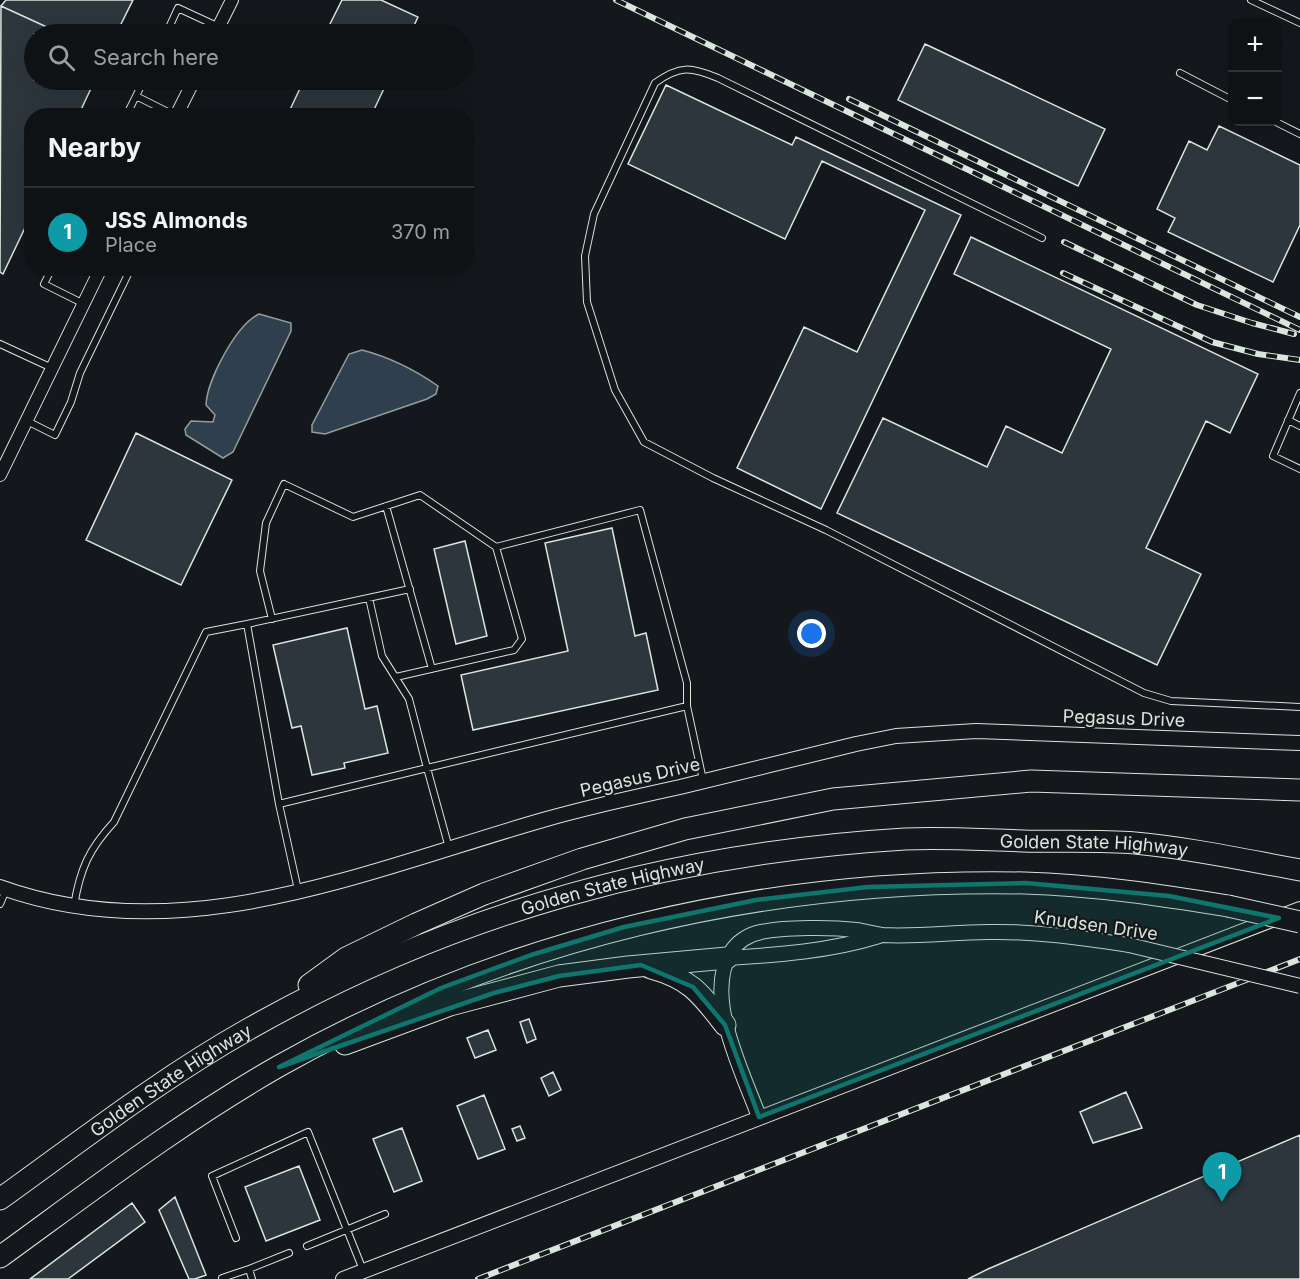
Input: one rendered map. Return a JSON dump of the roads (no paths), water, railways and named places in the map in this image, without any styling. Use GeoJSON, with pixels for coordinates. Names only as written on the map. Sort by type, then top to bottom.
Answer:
{"type":"FeatureCollection","features":[{"type":"Feature","properties":{"kind":"highway"},"geometry":{"type":"LineString","coordinates":[[245,1031],[346,958],[416,924],[484,894],[571,863],[685,829],[832,799],[1031,781],[1300,789]]}},
{"type":"Feature","properties":{"kind":"highway","name":"Golden State Highway"},"geometry":{"type":"LineString","coordinates":[[0,1199],[151,1090],[245,1031],[353,974],[501,914],[635,876],[810,846],[909,839],[1134,843],[1300,870]]}},
{"type":"Feature","properties":{"kind":"highway"},"geometry":{"type":"LineString","coordinates":[[0,1257],[193,1119],[279,1066],[355,1026],[441,988],[531,955],[624,927],[756,900],[868,886],[936,884],[1026,884],[1112,889],[1228,906],[1300,922]]}},
{"type":"Feature","properties":{"kind":"highway"},"geometry":{"type":"LineString","coordinates":[[279,1066],[367,1037],[450,1005],[560,976],[641,965],[727,958]]}},
{"type":"Feature","properties":{"kind":"highway"},"geometry":{"type":"LineString","coordinates":[[641,965],[671,975],[693,987],[725,1025]]}},
{"type":"Feature","properties":{"kind":"street"},"geometry":{"type":"LineString","coordinates":[[220,24],[232,0]]}},
{"type":"Feature","properties":{"kind":"street"},"geometry":{"type":"LineString","coordinates":[[180,108],[189,90]]}},
{"type":"Feature","properties":{"kind":"street"},"geometry":{"type":"LineString","coordinates":[[0,475],[97,276]]}},
{"type":"Feature","properties":{"kind":"street","name":"Pegasus Drive"},"geometry":{"type":"LineString","coordinates":[[3,888],[74,906],[137,913],[180,912],[242,903],[375,872],[544,819],[856,744],[936,732],[976,731],[1300,743]]}},
{"type":"Feature","properties":{"kind":"street"},"geometry":{"type":"LineString","coordinates":[[343,1279],[1300,909]]}},
{"type":"Feature","properties":{"kind":"street","name":"Knudsen Drive"},"geometry":{"type":"LineString","coordinates":[[727,958],[733,948],[745,938],[758,932],[777,930],[856,930],[883,935],[1021,932],[1129,945],[1300,986]]}},
{"type":"Feature","properties":{"kind":"street","name":"Knudsen Drive"},"geometry":{"type":"LineString","coordinates":[[727,958],[830,947],[883,935]]}},
{"type":"Feature","properties":{"kind":"street"},"geometry":{"type":"LineString","coordinates":[[727,958],[721,990],[725,1025],[759,1117]]}},
{"type":"Feature","properties":{"kind":"lane"},"geometry":{"type":"LineString","coordinates":[[1251,0],[1300,23]]}},
{"type":"Feature","properties":{"kind":"lane"},"geometry":{"type":"LineString","coordinates":[[171,24],[178,8],[205,24]]}},
{"type":"Feature","properties":{"kind":"lane"},"geometry":{"type":"LineString","coordinates":[[1042,238],[718,78],[697,69],[680,69],[667,74],[655,83],[594,214],[585,256],[587,302],[615,390],[644,442],[713,478],[826,530],[1144,693],[1171,701],[1300,707]]}},
{"type":"Feature","properties":{"kind":"lane"},"geometry":{"type":"LineString","coordinates":[[1180,73],[1228,97]]}},
{"type":"Feature","properties":{"kind":"lane"},"geometry":{"type":"LineString","coordinates":[[130,108],[139,90]]}},
{"type":"Feature","properties":{"kind":"lane"},"geometry":{"type":"LineString","coordinates":[[136,96],[160,108]]}},
{"type":"Feature","properties":{"kind":"lane"},"geometry":{"type":"LineString","coordinates":[[1282,125],[1300,134]]}},
{"type":"Feature","properties":{"kind":"lane"},"geometry":{"type":"LineString","coordinates":[[48,276],[44,284],[84,303]]}},
{"type":"Feature","properties":{"kind":"lane"},"geometry":{"type":"LineString","coordinates":[[27,421],[55,435],[71,402],[80,373],[127,276]]}},
{"type":"Feature","properties":{"kind":"lane"},"geometry":{"type":"LineString","coordinates":[[0,344],[52,368]]}},
{"type":"Feature","properties":{"kind":"lane"},"geometry":{"type":"LineString","coordinates":[[1300,393],[1273,456],[1300,469]]}},
{"type":"Feature","properties":{"kind":"lane"},"geometry":{"type":"LineString","coordinates":[[1288,420],[1300,426]]}},
{"type":"Feature","properties":{"kind":"lane"},"geometry":{"type":"LineString","coordinates":[[272,619],[260,571],[266,523],[284,484],[353,517],[420,495],[496,548],[522,639],[514,650],[396,678]]}},
{"type":"Feature","properties":{"kind":"lane"},"geometry":{"type":"LineString","coordinates":[[386,506],[432,669]]}},
{"type":"Feature","properties":{"kind":"lane"},"geometry":{"type":"LineString","coordinates":[[496,548],[640,510],[687,683],[687,706],[703,781]]}},
{"type":"Feature","properties":{"kind":"lane"},"geometry":{"type":"LineString","coordinates":[[74,906],[84,862],[96,841],[114,822],[206,632],[410,589]]}},
{"type":"Feature","properties":{"kind":"lane"},"geometry":{"type":"LineString","coordinates":[[369,598],[382,656],[409,699],[450,849]]}},
{"type":"Feature","properties":{"kind":"lane"},"geometry":{"type":"LineString","coordinates":[[247,624],[279,804],[298,891]]}},
{"type":"Feature","properties":{"kind":"lane"},"geometry":{"type":"LineString","coordinates":[[279,804],[687,706]]}},
{"type":"Feature","properties":{"kind":"lane"},"geometry":{"type":"LineString","coordinates":[[0,904],[3,888]]}},
{"type":"Feature","properties":{"kind":"lane"},"geometry":{"type":"LineString","coordinates":[[236,1238],[212,1176],[308,1132],[363,1271]]}},
{"type":"Feature","properties":{"kind":"lane"},"geometry":{"type":"LineString","coordinates":[[307,1246],[385,1214]]}},
{"type":"Feature","properties":{"kind":"lane"},"geometry":{"type":"LineString","coordinates":[[222,1278],[289,1253]]}},
{"type":"Feature","properties":{"kind":"lane"},"geometry":{"type":"LineString","coordinates":[[249,1269],[252,1279]]}},
{"type":"Feature","properties":{"kind":"water"},"geometry":{"type":"Polygon","coordinates":[[[259,314],[291,323],[291,331],[233,452],[223,458],[186,435],[185,429],[191,421],[213,422],[215,415],[206,405],[211,382],[232,341],[250,320],[259,314]]]}},
{"type":"Feature","properties":{"kind":"water"},"geometry":{"type":"Polygon","coordinates":[[[362,350],[392,360],[420,375],[438,386],[436,394],[325,434],[312,432],[312,425],[349,354],[362,350]]]}},
{"type":"Feature","properties":{"kind":"railway"},"geometry":{"type":"LineString","coordinates":[[616,0],[1300,330]]}},
{"type":"Feature","properties":{"kind":"railway"},"geometry":{"type":"LineString","coordinates":[[849,99],[1300,317]]}},
{"type":"Feature","properties":{"kind":"railway"},"geometry":{"type":"LineString","coordinates":[[1064,242],[1197,305],[1294,334]]}},
{"type":"Feature","properties":{"kind":"railway"},"geometry":{"type":"LineString","coordinates":[[1063,273],[1212,342],[1258,354],[1300,360]]}},
{"type":"Feature","properties":{"kind":"railway"},"geometry":{"type":"LineString","coordinates":[[478,1279],[1300,959]]}},
{"type":"Feature","properties":{"kind":"place","name":"JSS Almonds"},"geometry":{"type":"Point","coordinates":[1222,1202]}}]}
